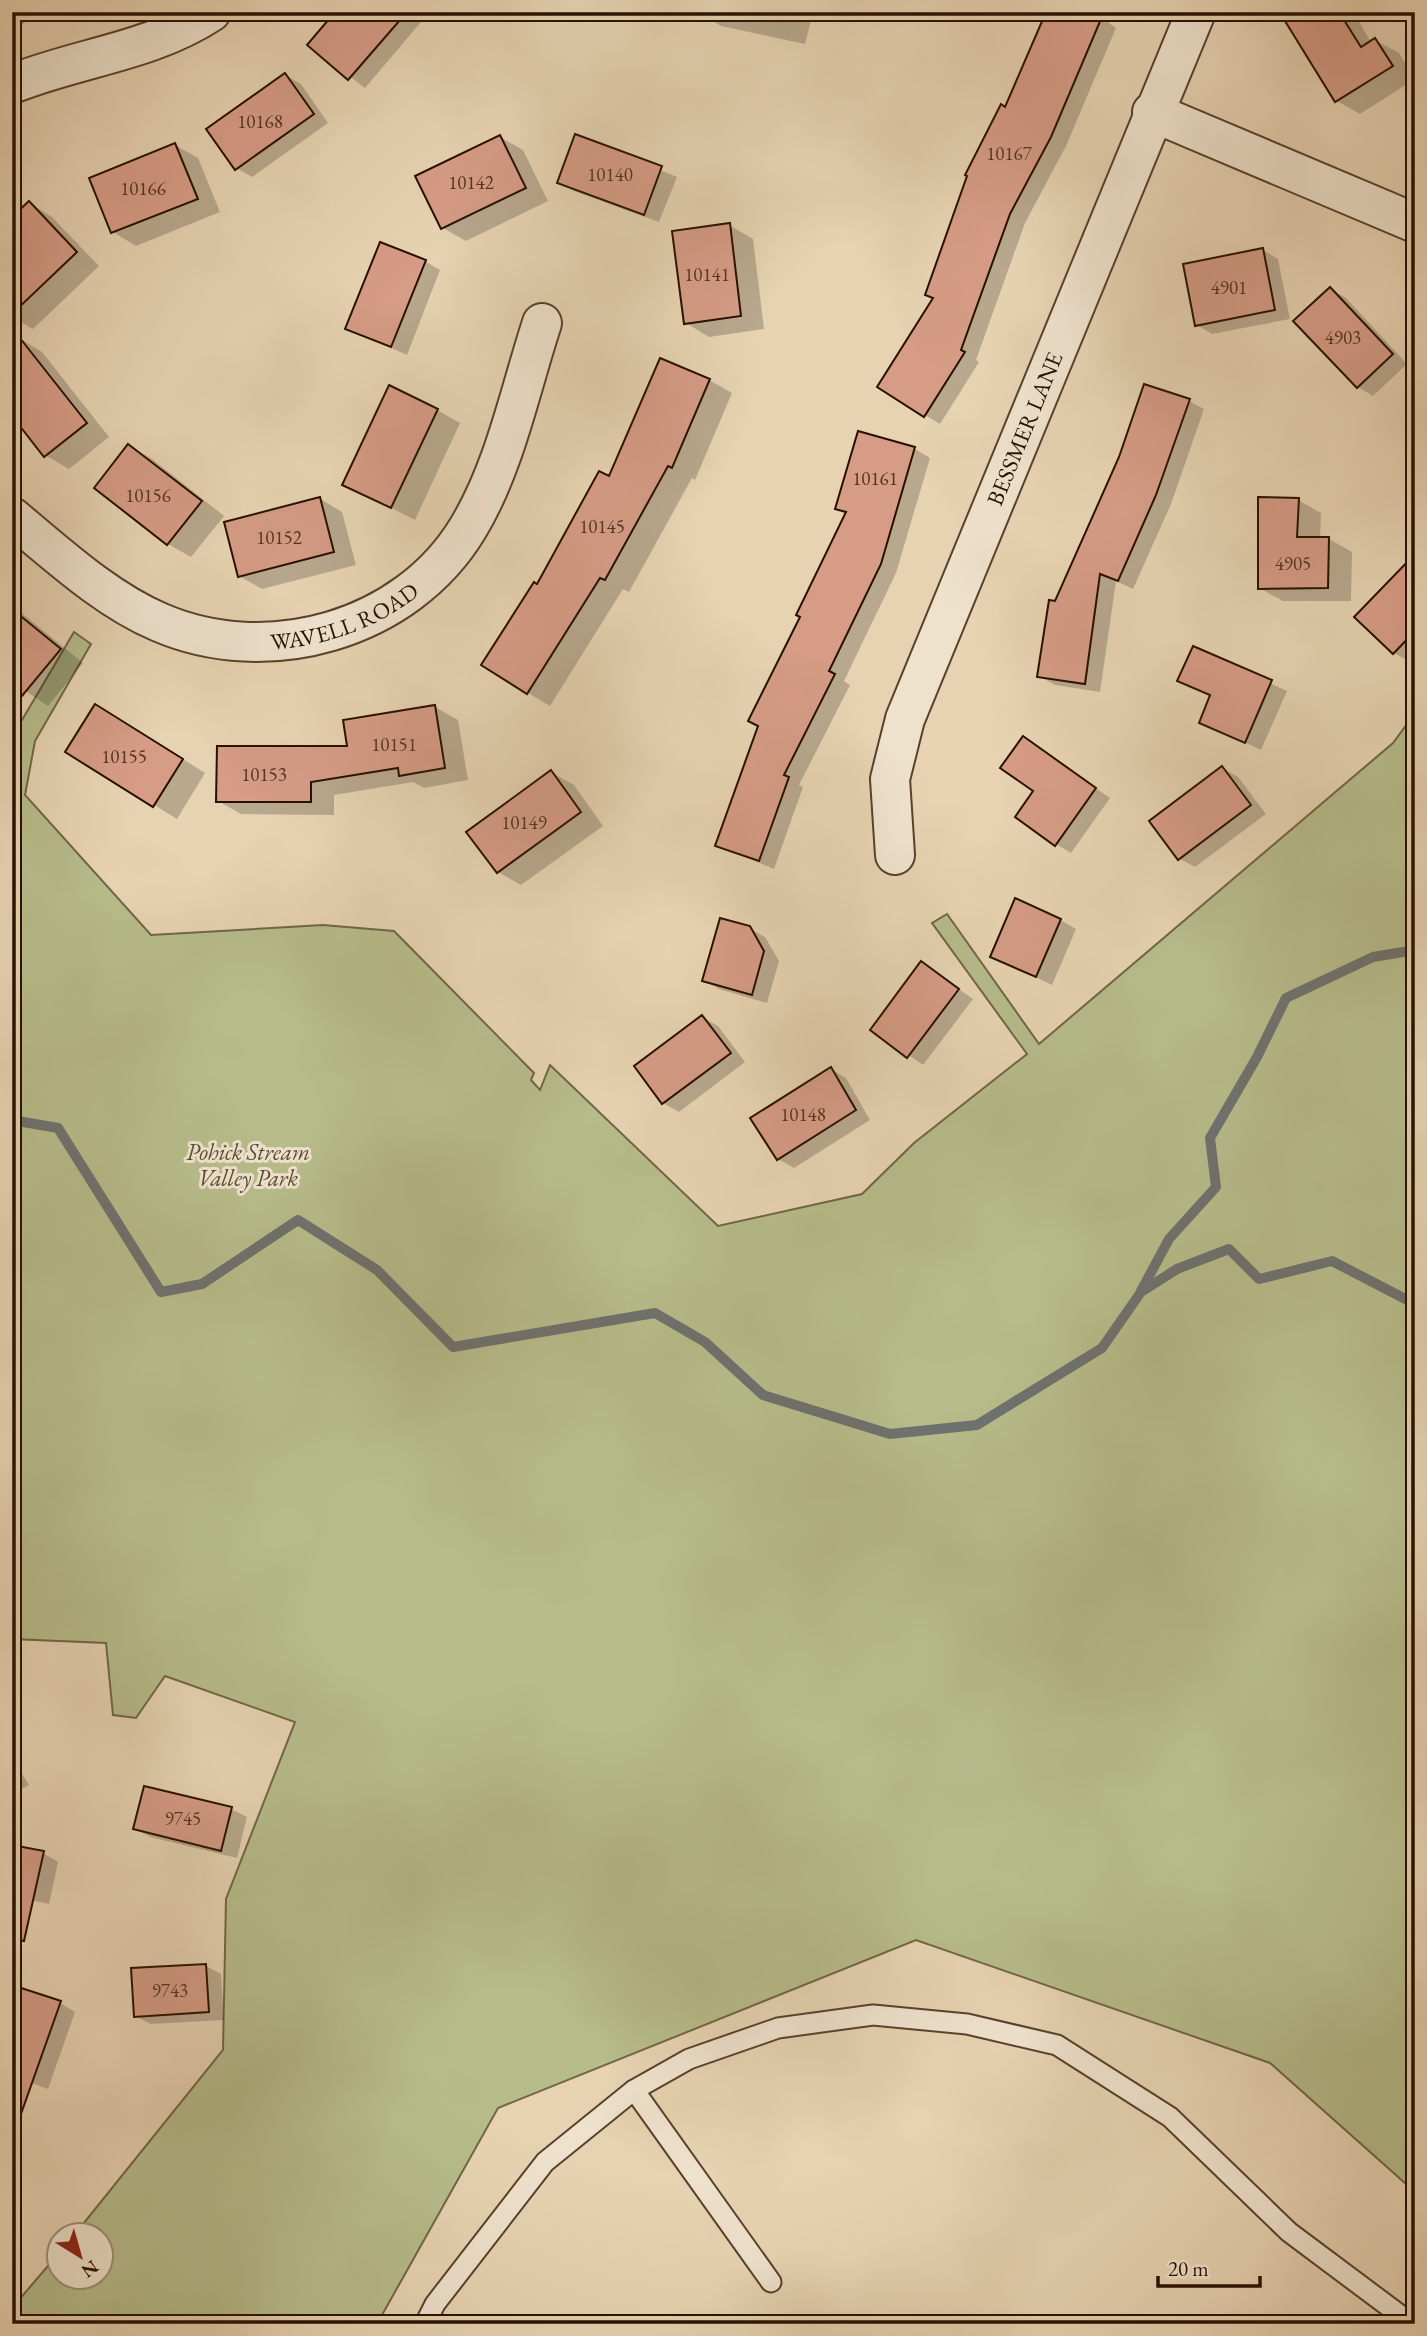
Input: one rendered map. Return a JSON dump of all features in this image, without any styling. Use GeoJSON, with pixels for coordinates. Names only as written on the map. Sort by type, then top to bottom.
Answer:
{"type":"FeatureCollection","features":[{"type":"Feature","properties":{"kind":"street"},"geometry":{"type":"LineString","coordinates":[[12,84],[45,70],[145,46],[211,12]]}},
{"type":"Feature","properties":{"kind":"street","name":"BESSMER LANE"},"geometry":{"type":"LineString","coordinates":[[895,855],[890,779],[905,719],[1152,112],[1196,12]]}},
{"type":"Feature","properties":{"kind":"street"},"geometry":{"type":"LineString","coordinates":[[1152,112],[1415,223]]}},
{"type":"Feature","properties":{"kind":"street","name":"WAVELL ROAD"},"geometry":{"type":"LineString","coordinates":[[12,517],[123,603],[158,622],[187,632],[217,639],[272,642],[303,639],[356,623],[399,599],[423,581],[467,530],[488,491],[542,323]]}},
{"type":"Feature","properties":{"kind":"lane"},"geometry":{"type":"LineString","coordinates":[[425,2324],[435,2304],[545,2162],[635,2090],[689,2059],[778,2028],[873,2015],[967,2024],[1057,2045],[1170,2116],[1289,2232],[1412,2324]]}},
{"type":"Feature","properties":{"kind":"lane"},"geometry":{"type":"LineString","coordinates":[[635,2090],[771,2282]]}},
{"type":"Feature","properties":{"kind":"green space","name":"Pohick Stream Valley Park"},"geometry":{"type":"Polygon","coordinates":[[[74,632],[91,644],[35,741],[25,795],[151,935],[323,925],[394,931],[534,1073],[531,1080],[540,1090],[550,1065],[718,1226],[862,1194],[914,1143],[1027,1054],[932,923],[947,914],[1039,1044],[1393,743],[1415,713],[1415,2192],[1270,2063],[916,1940],[498,2108],[377,2324],[12,2324],[12,2308],[46,2268],[46,2290],[116,2290],[116,2220],[86,2220],[223,2050],[226,1899],[295,1722],[165,1676],[136,1718],[113,1715],[106,1643],[12,1639],[12,726],[22,720],[74,632]]]}},
{"type":"Feature","properties":{"kind":"building"},"geometry":{"type":"Polygon","coordinates":[[[335,12],[407,12],[348,80],[307,45],[335,12]]]}},
{"type":"Feature","properties":{"kind":"building"},"geometry":{"type":"Polygon","coordinates":[[[1046,12],[1104,12],[1051,137],[1010,214],[961,350],[965,352],[924,417],[877,387],[933,298],[925,295],[967,176],[965,175],[1001,104],[1005,107],[1046,12]]]}},
{"type":"Feature","properties":{"kind":"building"},"geometry":{"type":"Polygon","coordinates":[[[1299,12],[1339,12],[1361,47],[1375,38],[1393,66],[1335,102],[1285,21],[1299,12]]]}},
{"type":"Feature","properties":{"kind":"building"},"geometry":{"type":"Polygon","coordinates":[[[285,73],[314,114],[235,170],[206,129],[285,73]]]}},
{"type":"Feature","properties":{"kind":"building"},"geometry":{"type":"Polygon","coordinates":[[[575,134],[662,166],[644,215],[557,183],[575,134]]]}},
{"type":"Feature","properties":{"kind":"building"},"geometry":{"type":"Polygon","coordinates":[[[500,135],[526,188],[441,229],[415,176],[500,135]]]}},
{"type":"Feature","properties":{"kind":"building"},"geometry":{"type":"Polygon","coordinates":[[[175,143],[198,199],[111,233],[89,178],[175,143]]]}},
{"type":"Feature","properties":{"kind":"building"},"geometry":{"type":"Polygon","coordinates":[[[29,201],[77,252],[12,314],[12,217],[29,201]]]}},
{"type":"Feature","properties":{"kind":"building"},"geometry":{"type":"Polygon","coordinates":[[[730,223],[741,316],[684,324],[672,231],[730,223]]]}},
{"type":"Feature","properties":{"kind":"building"},"geometry":{"type":"Polygon","coordinates":[[[380,242],[426,260],[391,347],[345,329],[380,242]]]}},
{"type":"Feature","properties":{"kind":"building"},"geometry":{"type":"Polygon","coordinates":[[[1263,248],[1275,310],[1195,326],[1183,264],[1263,248]]]}},
{"type":"Feature","properties":{"kind":"building"},"geometry":{"type":"Polygon","coordinates":[[[1330,287],[1393,354],[1357,388],[1293,321],[1330,287]]]}},
{"type":"Feature","properties":{"kind":"building"},"geometry":{"type":"Polygon","coordinates":[[[12,328],[87,423],[44,457],[12,416],[12,328]]]}},
{"type":"Feature","properties":{"kind":"building"},"geometry":{"type":"Polygon","coordinates":[[[660,358],[710,379],[672,468],[668,466],[605,580],[600,578],[527,694],[481,665],[534,582],[537,584],[599,471],[609,476],[660,358]]]}},
{"type":"Feature","properties":{"kind":"building"},"geometry":{"type":"Polygon","coordinates":[[[1144,384],[1190,399],[1156,495],[1118,581],[1100,574],[1085,684],[1037,677],[1049,600],[1055,601],[1119,457],[1144,384]]]}},
{"type":"Feature","properties":{"kind":"building"},"geometry":{"type":"Polygon","coordinates":[[[389,385],[438,409],[391,508],[342,485],[389,385]]]}},
{"type":"Feature","properties":{"kind":"building"},"geometry":{"type":"Polygon","coordinates":[[[858,431],[915,447],[881,564],[829,671],[835,674],[784,775],[789,777],[759,861],[715,846],[758,726],[748,721],[800,617],[796,615],[846,512],[835,509],[858,431]]]}},
{"type":"Feature","properties":{"kind":"building"},"geometry":{"type":"Polygon","coordinates":[[[128,444],[202,501],[167,545],[94,488],[128,444]]]}},
{"type":"Feature","properties":{"kind":"building"},"geometry":{"type":"Polygon","coordinates":[[[320,497],[334,552],[238,577],[224,522],[320,497]]]}},
{"type":"Feature","properties":{"kind":"building"},"geometry":{"type":"Polygon","coordinates":[[[1258,497],[1299,498],[1297,537],[1329,537],[1328,588],[1258,589],[1258,497]]]}},
{"type":"Feature","properties":{"kind":"building"},"geometry":{"type":"Polygon","coordinates":[[[1415,554],[1415,631],[1393,654],[1354,617],[1415,554]]]}},
{"type":"Feature","properties":{"kind":"building"},"geometry":{"type":"Polygon","coordinates":[[[12,609],[61,649],[12,708],[12,609]]]}},
{"type":"Feature","properties":{"kind":"building"},"geometry":{"type":"Polygon","coordinates":[[[1193,646],[1272,680],[1245,743],[1199,723],[1210,695],[1177,681],[1193,646]]]}},
{"type":"Feature","properties":{"kind":"building"},"geometry":{"type":"Polygon","coordinates":[[[95,704],[183,759],[153,807],[65,752],[95,704]]]}},
{"type":"Feature","properties":{"kind":"building"},"geometry":{"type":"Polygon","coordinates":[[[435,705],[445,768],[399,776],[398,768],[311,782],[311,802],[216,802],[217,746],[347,746],[343,720],[435,705]]]}},
{"type":"Feature","properties":{"kind":"building"},"geometry":{"type":"Polygon","coordinates":[[[1023,736],[1096,788],[1055,846],[1015,817],[1033,791],[1000,768],[1023,736]]]}},
{"type":"Feature","properties":{"kind":"building"},"geometry":{"type":"Polygon","coordinates":[[[1222,766],[1251,805],[1178,860],[1149,821],[1222,766]]]}},
{"type":"Feature","properties":{"kind":"building"},"geometry":{"type":"Polygon","coordinates":[[[551,770],[581,812],[497,873],[466,832],[551,770]]]}},
{"type":"Feature","properties":{"kind":"building"},"geometry":{"type":"Polygon","coordinates":[[[1015,898],[1061,919],[1036,977],[990,957],[1015,898]]]}},
{"type":"Feature","properties":{"kind":"building"},"geometry":{"type":"Polygon","coordinates":[[[720,918],[750,926],[764,951],[752,995],[702,981],[720,918]]]}},
{"type":"Feature","properties":{"kind":"building"},"geometry":{"type":"Polygon","coordinates":[[[921,961],[959,989],[907,1058],[870,1030],[921,961]]]}},
{"type":"Feature","properties":{"kind":"building"},"geometry":{"type":"Polygon","coordinates":[[[702,1015],[731,1053],[662,1104],[634,1066],[702,1015]]]}},
{"type":"Feature","properties":{"kind":"building"},"geometry":{"type":"Polygon","coordinates":[[[831,1067],[856,1110],[777,1160],[750,1118],[831,1067]]]}},
{"type":"Feature","properties":{"kind":"building"},"geometry":{"type":"Polygon","coordinates":[[[144,1786],[232,1807],[221,1851],[133,1829],[144,1786]]]}},
{"type":"Feature","properties":{"kind":"building"},"geometry":{"type":"Polygon","coordinates":[[[12,1845],[44,1851],[24,1941],[12,1939],[12,1845]]]}},
{"type":"Feature","properties":{"kind":"building"},"geometry":{"type":"Polygon","coordinates":[[[206,1964],[209,2012],[134,2017],[131,1968],[206,1964]]]}},
{"type":"Feature","properties":{"kind":"building"},"geometry":{"type":"Polygon","coordinates":[[[12,1985],[61,2001],[16,2128],[12,2127],[12,1985]]]}},
{"type":"Feature","properties":{"kind":"waterway"},"geometry":{"type":"LineString","coordinates":[[1141,1291],[1169,1239],[1216,1187],[1210,1138],[1257,1057],[1286,998],[1373,957],[1415,950]]}},
{"type":"Feature","properties":{"kind":"waterway"},"geometry":{"type":"LineString","coordinates":[[12,1120],[58,1128],[161,1292],[202,1284],[298,1220],[377,1270],[453,1347],[655,1313],[705,1342],[763,1395],[890,1434],[977,1425],[1102,1348],[1141,1292],[1177,1269],[1229,1249],[1259,1279],[1332,1261],[1415,1304]]}}]}
